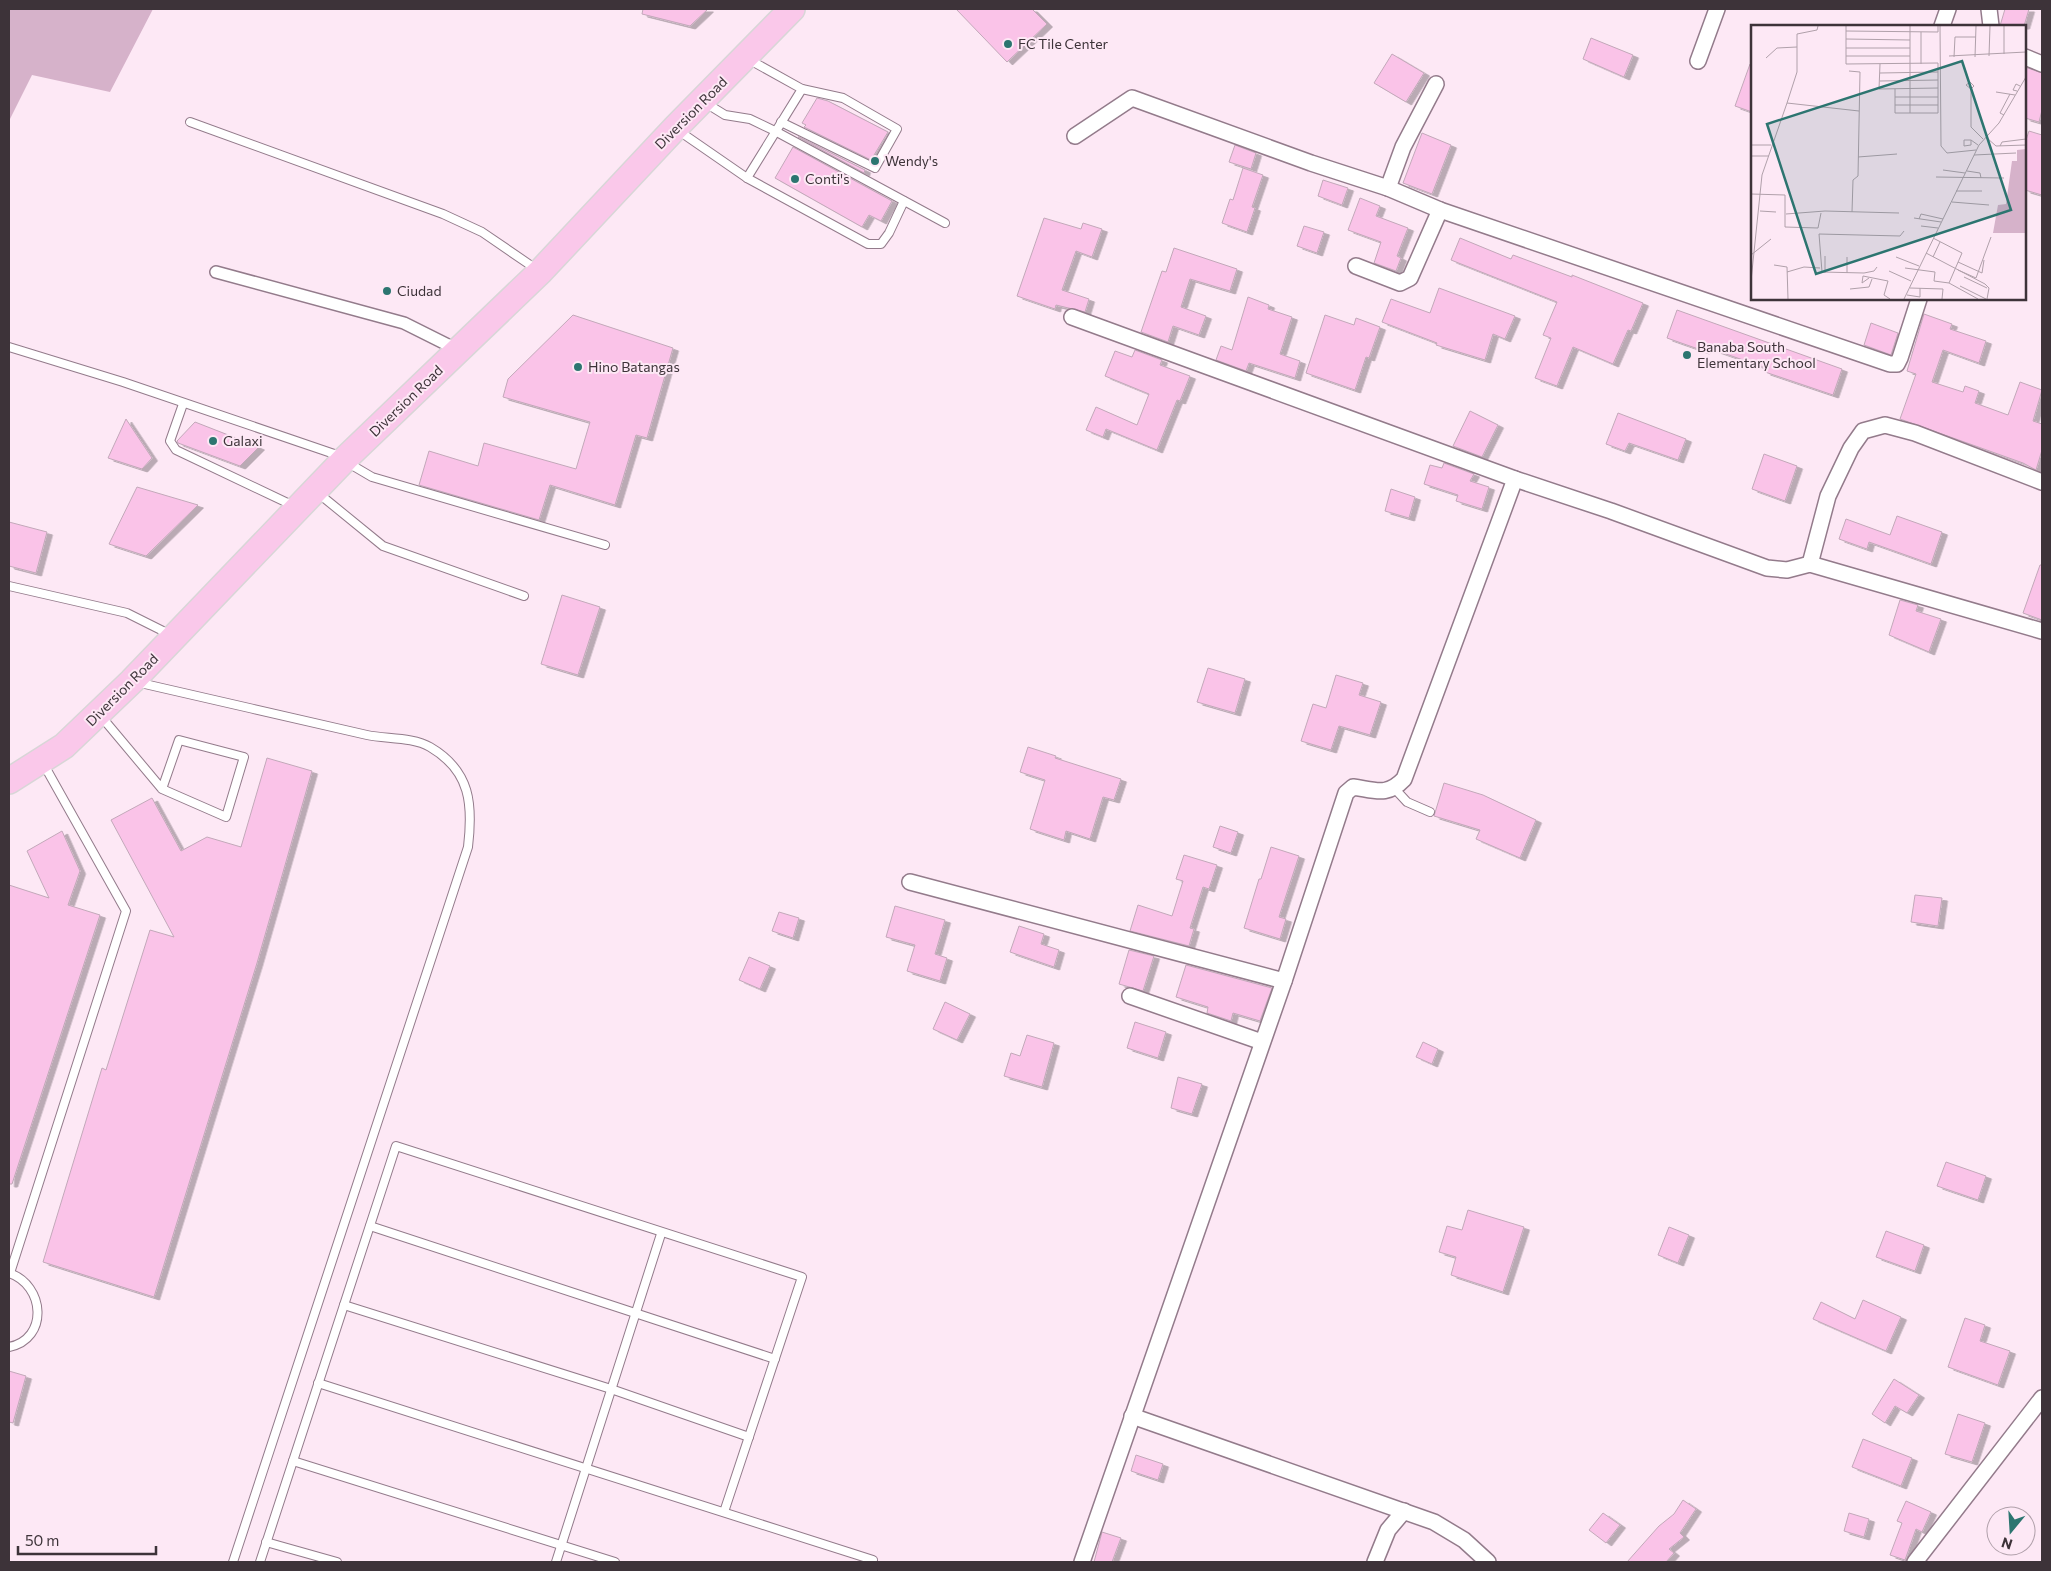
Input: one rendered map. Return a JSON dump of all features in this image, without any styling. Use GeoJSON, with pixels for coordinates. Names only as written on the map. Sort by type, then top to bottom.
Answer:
{"type":"FeatureCollection","features":[{"type":"Feature","properties":{"kind":"highway","name":"Diversion Road"},"geometry":{"type":"LineString","coordinates":[[9,781],[64,746],[132,681],[346,458],[540,272],[675,128],[746,58],[792,9]]}},
{"type":"Feature","properties":{"kind":"street"},"geometry":{"type":"LineString","coordinates":[[1698,60],[1717,9]]}},
{"type":"Feature","properties":{"kind":"street"},"geometry":{"type":"LineString","coordinates":[[1942,25],[1948,9]]}},
{"type":"Feature","properties":{"kind":"street"},"geometry":{"type":"LineString","coordinates":[[1988,9],[1991,25]]}},
{"type":"Feature","properties":{"kind":"street"},"geometry":{"type":"LineString","coordinates":[[2026,57],[2042,64]]}},
{"type":"Feature","properties":{"kind":"street"},"geometry":{"type":"LineString","coordinates":[[1388,188],[1404,147],[1436,84]]}},
{"type":"Feature","properties":{"kind":"street"},"geometry":{"type":"LineString","coordinates":[[1076,136],[1132,98],[1311,163],[1388,188],[1440,210],[1890,364],[1897,364],[1900,358],[1919,300]]}},
{"type":"Feature","properties":{"kind":"street"},"geometry":{"type":"LineString","coordinates":[[1356,266],[1400,283],[1406,282],[1410,278],[1440,210]]}},
{"type":"Feature","properties":{"kind":"street"},"geometry":{"type":"LineString","coordinates":[[216,272],[404,323],[458,350]]}},
{"type":"Feature","properties":{"kind":"street"},"geometry":{"type":"LineString","coordinates":[[1072,317],[1515,479],[1611,511],[1767,568],[1787,570],[1810,564],[2042,631]]}},
{"type":"Feature","properties":{"kind":"street"},"geometry":{"type":"LineString","coordinates":[[1810,564],[1828,496],[1851,448],[1863,431],[1886,425],[1915,433],[2042,482]]}},
{"type":"Feature","properties":{"kind":"street"},"geometry":{"type":"LineString","coordinates":[[1082,1562],[1284,981],[1346,793],[1353,786],[1385,792],[1395,789],[1404,779],[1515,479]]}},
{"type":"Feature","properties":{"kind":"street"},"geometry":{"type":"LineString","coordinates":[[910,882],[1284,981]]}},
{"type":"Feature","properties":{"kind":"street"},"geometry":{"type":"LineString","coordinates":[[1130,996],[1262,1042]]}},
{"type":"Feature","properties":{"kind":"street"},"geometry":{"type":"LineString","coordinates":[[1915,1562],[2042,1398]]}},
{"type":"Feature","properties":{"kind":"street"},"geometry":{"type":"LineString","coordinates":[[1132,1416],[1434,1522],[1464,1540],[1488,1562]]}},
{"type":"Feature","properties":{"kind":"street"},"geometry":{"type":"LineString","coordinates":[[1375,1562],[1388,1530],[1404,1511]]}},
{"type":"Feature","properties":{"kind":"lane"},"geometry":{"type":"LineString","coordinates":[[746,58],[767,72],[802,89],[843,98],[897,129],[875,168],[781,122]]}},
{"type":"Feature","properties":{"kind":"lane"},"geometry":{"type":"LineString","coordinates":[[747,178],[802,89]]}},
{"type":"Feature","properties":{"kind":"lane"},"geometry":{"type":"LineString","coordinates":[[703,101],[725,115],[750,119],[776,131],[945,223]]}},
{"type":"Feature","properties":{"kind":"lane"},"geometry":{"type":"LineString","coordinates":[[190,122],[442,214],[482,232],[540,272]]}},
{"type":"Feature","properties":{"kind":"lane"},"geometry":{"type":"LineString","coordinates":[[675,128],[747,178],[868,244],[881,244],[889,233],[904,201]]}},
{"type":"Feature","properties":{"kind":"lane"},"geometry":{"type":"LineString","coordinates":[[9,347],[123,382],[346,458],[355,467],[372,477],[605,545]]}},
{"type":"Feature","properties":{"kind":"lane"},"geometry":{"type":"LineString","coordinates":[[183,404],[170,441],[176,450],[306,499],[383,546],[524,596]]}},
{"type":"Feature","properties":{"kind":"lane"},"geometry":{"type":"LineString","coordinates":[[9,586],[127,613],[175,636]]}},
{"type":"Feature","properties":{"kind":"lane"},"geometry":{"type":"LineString","coordinates":[[132,681],[371,736],[424,745],[430,747],[449,763],[469,792],[470,826],[468,847],[233,1562]]}},
{"type":"Feature","properties":{"kind":"lane"},"geometry":{"type":"LineString","coordinates":[[99,713],[162,789],[226,817],[244,757],[179,740],[162,789]]}},
{"type":"Feature","properties":{"kind":"lane"},"geometry":{"type":"LineString","coordinates":[[9,1347],[26,1338],[36,1324],[38,1309],[36,1296],[29,1284],[9,1273],[126,911],[42,761]]}},
{"type":"Feature","properties":{"kind":"lane"},"geometry":{"type":"LineString","coordinates":[[1395,789],[1407,802],[1430,812]]}},
{"type":"Feature","properties":{"kind":"lane"},"geometry":{"type":"LineString","coordinates":[[260,1562],[396,1146],[661,1234],[802,1278],[724,1512]]}},
{"type":"Feature","properties":{"kind":"lane"},"geometry":{"type":"LineString","coordinates":[[370,1226],[775,1359]]}},
{"type":"Feature","properties":{"kind":"lane"},"geometry":{"type":"LineString","coordinates":[[556,1562],[661,1234]]}},
{"type":"Feature","properties":{"kind":"lane"},"geometry":{"type":"LineString","coordinates":[[344,1305],[611,1389],[749,1437]]}},
{"type":"Feature","properties":{"kind":"lane"},"geometry":{"type":"LineString","coordinates":[[318,1383],[873,1560],[872,1562]]}},
{"type":"Feature","properties":{"kind":"lane"},"geometry":{"type":"LineString","coordinates":[[293,1461],[616,1562]]}},
{"type":"Feature","properties":{"kind":"lane"},"geometry":{"type":"LineString","coordinates":[[266,1542],[337,1562]]}},
{"type":"Feature","properties":{"kind":"shaded area"},"geometry":{"type":"Polygon","coordinates":[[[9,9],[153,9],[110,92],[32,75],[9,121],[9,9]]]}},
{"type":"Feature","properties":{"kind":"building"},"geometry":{"type":"Polygon","coordinates":[[[643,9],[708,9],[690,26],[642,14],[643,9]]]}},
{"type":"Feature","properties":{"kind":"building","name":"FC Tile Center"},"geometry":{"type":"Polygon","coordinates":[[[956,9],[1032,9],[1047,24],[1007,62],[956,9]]]}},
{"type":"Feature","properties":{"kind":"building"},"geometry":{"type":"Polygon","coordinates":[[[2005,9],[2029,9],[2024,25],[2000,25],[2005,9]]]}},
{"type":"Feature","properties":{"kind":"building"},"geometry":{"type":"Polygon","coordinates":[[[1591,38],[1633,55],[1624,77],[1583,59],[1591,38]]]}},
{"type":"Feature","properties":{"kind":"building"},"geometry":{"type":"Polygon","coordinates":[[[1392,54],[1424,73],[1406,102],[1374,83],[1392,54]]]}},
{"type":"Feature","properties":{"kind":"building"},"geometry":{"type":"Polygon","coordinates":[[[1750,64],[1751,112],[1735,106],[1750,64]]]}},
{"type":"Feature","properties":{"kind":"building"},"geometry":{"type":"Polygon","coordinates":[[[2026,67],[2042,73],[2042,110],[2039,122],[2026,118],[2026,67]]]}},
{"type":"Feature","properties":{"kind":"building"},"geometry":{"type":"Polygon","coordinates":[[[817,98],[828,101],[888,132],[871,160],[804,127],[806,125],[802,123],[817,98]]]}},
{"type":"Feature","properties":{"kind":"building"},"geometry":{"type":"Polygon","coordinates":[[[2029,131],[2042,135],[2042,195],[2026,190],[2026,140],[2029,131]]]}},
{"type":"Feature","properties":{"kind":"building"},"geometry":{"type":"Polygon","coordinates":[[[1422,133],[1451,145],[1432,194],[1403,183],[1422,133]]]}},
{"type":"Feature","properties":{"kind":"building"},"geometry":{"type":"Polygon","coordinates":[[[798,137],[865,170],[864,173],[798,137]]]}},
{"type":"Feature","properties":{"kind":"building"},"geometry":{"type":"Polygon","coordinates":[[[1235,145],[1256,153],[1251,169],[1229,162],[1235,145]]]}},
{"type":"Feature","properties":{"kind":"building"},"geometry":{"type":"Polygon","coordinates":[[[793,147],[892,201],[881,221],[869,215],[862,227],[775,178],[793,147]]]}},
{"type":"Feature","properties":{"kind":"building"},"geometry":{"type":"Polygon","coordinates":[[[1243,168],[1263,175],[1252,207],[1255,208],[1247,232],[1222,223],[1230,199],[1233,200],[1243,168]]]}},
{"type":"Feature","properties":{"kind":"building"},"geometry":{"type":"Polygon","coordinates":[[[1323,180],[1348,188],[1342,205],[1318,196],[1323,180]]]}},
{"type":"Feature","properties":{"kind":"building"},"geometry":{"type":"Polygon","coordinates":[[[1360,198],[1380,206],[1376,216],[1408,228],[1397,256],[1401,258],[1396,271],[1374,263],[1381,242],[1348,230],[1360,198]]]}},
{"type":"Feature","properties":{"kind":"building"},"geometry":{"type":"Polygon","coordinates":[[[1044,218],[1081,229],[1083,223],[1102,229],[1092,257],[1076,251],[1062,290],[1089,299],[1085,312],[1056,305],[1055,309],[1017,296],[1044,218]]]}},
{"type":"Feature","properties":{"kind":"building"},"geometry":{"type":"Polygon","coordinates":[[[1304,226],[1324,232],[1317,253],[1297,246],[1304,226]]]}},
{"type":"Feature","properties":{"kind":"building"},"geometry":{"type":"Polygon","coordinates":[[[1460,238],[1511,259],[1513,255],[1572,277],[1572,275],[1643,303],[1631,331],[1628,330],[1613,364],[1573,347],[1557,386],[1535,378],[1551,338],[1543,335],[1557,302],[1451,260],[1460,238]]]}},
{"type":"Feature","properties":{"kind":"building"},"geometry":{"type":"Polygon","coordinates":[[[1174,248],[1237,269],[1230,291],[1190,279],[1181,307],[1206,316],[1199,335],[1173,326],[1168,342],[1141,332],[1162,271],[1166,272],[1174,248]]]}},
{"type":"Feature","properties":{"kind":"building"},"geometry":{"type":"Polygon","coordinates":[[[1439,288],[1515,316],[1505,339],[1493,334],[1485,360],[1436,345],[1437,343],[1382,322],[1391,299],[1430,313],[1439,288]]]}},
{"type":"Feature","properties":{"kind":"building"},"geometry":{"type":"Polygon","coordinates":[[[1248,297],[1269,305],[1268,309],[1292,317],[1280,354],[1300,361],[1295,378],[1249,363],[1246,371],[1216,360],[1221,346],[1232,350],[1248,297]]]}},
{"type":"Feature","properties":{"kind":"building"},"geometry":{"type":"Polygon","coordinates":[[[1677,310],[1842,369],[1833,395],[1765,372],[1766,368],[1706,347],[1704,351],[1667,338],[1677,310]]]}},
{"type":"Feature","properties":{"kind":"building"},"geometry":{"type":"Polygon","coordinates":[[[1924,314],[1952,324],[1950,329],[1986,341],[1979,363],[1943,350],[1932,382],[1963,392],[1965,386],[1979,391],[1975,403],[2008,415],[2020,382],[2042,390],[2033,421],[2042,424],[2042,450],[2036,470],[2023,463],[1900,419],[1916,374],[1907,371],[1924,314]]]}},
{"type":"Feature","properties":{"kind":"building"},"geometry":{"type":"Polygon","coordinates":[[[573,315],[673,348],[647,438],[636,435],[615,505],[550,485],[539,520],[419,485],[429,451],[478,466],[484,443],[576,469],[590,422],[503,397],[508,379],[573,315]]]}},
{"type":"Feature","properties":{"kind":"building"},"geometry":{"type":"Polygon","coordinates":[[[1325,315],[1354,325],[1356,318],[1380,327],[1369,358],[1366,357],[1355,390],[1306,373],[1325,315]]]}},
{"type":"Feature","properties":{"kind":"building"},"geometry":{"type":"Polygon","coordinates":[[[1871,323],[1898,333],[1891,355],[1864,345],[1871,323]]]}},
{"type":"Feature","properties":{"kind":"building"},"geometry":{"type":"Polygon","coordinates":[[[1135,350],[1162,360],[1160,365],[1190,376],[1180,401],[1177,400],[1157,450],[1106,429],[1103,437],[1086,430],[1096,407],[1137,425],[1149,394],[1105,376],[1115,351],[1132,357],[1135,350]]]}},
{"type":"Feature","properties":{"kind":"building"},"geometry":{"type":"Polygon","coordinates":[[[1470,411],[1498,425],[1482,457],[1453,446],[1470,411]]]}},
{"type":"Feature","properties":{"kind":"building"},"geometry":{"type":"Polygon","coordinates":[[[1618,413],[1686,439],[1678,460],[1629,443],[1625,451],[1606,444],[1618,413]]]}},
{"type":"Feature","properties":{"kind":"building"},"geometry":{"type":"Polygon","coordinates":[[[126,419],[152,458],[142,469],[108,458],[126,419]]]}},
{"type":"Feature","properties":{"kind":"building"},"geometry":{"type":"Polygon","coordinates":[[[195,422],[259,447],[240,466],[178,443],[177,441],[195,422]]]}},
{"type":"Feature","properties":{"kind":"building"},"geometry":{"type":"Polygon","coordinates":[[[1764,454],[1797,466],[1785,501],[1752,489],[1764,454]]]}},
{"type":"Feature","properties":{"kind":"building"},"geometry":{"type":"Polygon","coordinates":[[[1444,463],[1474,474],[1470,481],[1489,487],[1482,509],[1456,501],[1458,495],[1424,484],[1430,465],[1442,468],[1444,463]]]}},
{"type":"Feature","properties":{"kind":"building"},"geometry":{"type":"Polygon","coordinates":[[[137,487],[198,505],[146,556],[109,544],[137,487]]]}},
{"type":"Feature","properties":{"kind":"building"},"geometry":{"type":"Polygon","coordinates":[[[1391,489],[1415,497],[1409,518],[1385,511],[1391,489]]]}},
{"type":"Feature","properties":{"kind":"building"},"geometry":{"type":"Polygon","coordinates":[[[1897,516],[1942,532],[1931,564],[1869,542],[1867,549],[1839,539],[1846,519],[1890,535],[1897,516]]]}},
{"type":"Feature","properties":{"kind":"building"},"geometry":{"type":"Polygon","coordinates":[[[9,522],[47,532],[36,573],[9,566],[9,522]]]}},
{"type":"Feature","properties":{"kind":"building"},"geometry":{"type":"Polygon","coordinates":[[[2040,565],[2042,565],[2042,620],[2023,613],[2040,565]]]}},
{"type":"Feature","properties":{"kind":"building"},"geometry":{"type":"Polygon","coordinates":[[[562,595],[600,607],[578,675],[541,664],[562,595]]]}},
{"type":"Feature","properties":{"kind":"building"},"geometry":{"type":"Polygon","coordinates":[[[1900,600],[1918,605],[1916,611],[1941,619],[1929,652],[1889,635],[1900,600]]]}},
{"type":"Feature","properties":{"kind":"building"},"geometry":{"type":"Polygon","coordinates":[[[1208,668],[1245,679],[1235,713],[1197,702],[1208,668]]]}},
{"type":"Feature","properties":{"kind":"building"},"geometry":{"type":"Polygon","coordinates":[[[1336,675],[1363,683],[1359,695],[1381,702],[1370,735],[1339,726],[1331,750],[1301,741],[1313,704],[1326,708],[1336,675]]]}},
{"type":"Feature","properties":{"kind":"building"},"geometry":{"type":"Polygon","coordinates":[[[1028,747],[1056,756],[1055,758],[1121,779],[1114,800],[1103,797],[1090,839],[1066,831],[1064,840],[1030,829],[1045,780],[1020,772],[1028,747]]]}},
{"type":"Feature","properties":{"kind":"building"},"geometry":{"type":"Polygon","coordinates":[[[267,758],[312,771],[257,963],[154,1297],[43,1262],[102,1068],[106,1070],[150,930],[174,937],[111,820],[152,798],[181,851],[207,837],[241,847],[267,758]]]}},
{"type":"Feature","properties":{"kind":"building"},"geometry":{"type":"Polygon","coordinates":[[[1444,783],[1483,795],[1536,820],[1520,858],[1476,839],[1480,830],[1434,816],[1444,783]]]}},
{"type":"Feature","properties":{"kind":"building"},"geometry":{"type":"Polygon","coordinates":[[[1220,826],[1238,832],[1231,853],[1213,847],[1220,826]]]}},
{"type":"Feature","properties":{"kind":"building"},"geometry":{"type":"Polygon","coordinates":[[[62,831],[80,871],[68,905],[100,915],[12,1184],[9,1184],[9,885],[49,898],[27,851],[62,831]]]}},
{"type":"Feature","properties":{"kind":"building"},"geometry":{"type":"Polygon","coordinates":[[[1271,847],[1299,856],[1279,917],[1286,919],[1280,939],[1244,928],[1271,847]]]}},
{"type":"Feature","properties":{"kind":"building"},"geometry":{"type":"Polygon","coordinates":[[[1184,855],[1217,865],[1209,889],[1203,887],[1190,928],[1194,929],[1189,946],[1130,931],[1138,905],[1172,916],[1183,881],[1176,879],[1184,855]]]}},
{"type":"Feature","properties":{"kind":"building"},"geometry":{"type":"Polygon","coordinates":[[[1915,895],[1942,898],[1938,926],[1911,922],[1915,895]]]}},
{"type":"Feature","properties":{"kind":"building"},"geometry":{"type":"Polygon","coordinates":[[[895,906],[945,920],[935,954],[947,958],[940,981],[907,971],[915,945],[886,937],[895,906]]]}},
{"type":"Feature","properties":{"kind":"building"},"geometry":{"type":"Polygon","coordinates":[[[779,912],[799,918],[793,938],[772,931],[779,912]]]}},
{"type":"Feature","properties":{"kind":"building"},"geometry":{"type":"Polygon","coordinates":[[[1019,926],[1044,934],[1041,944],[1059,950],[1054,967],[1010,952],[1019,926]]]}},
{"type":"Feature","properties":{"kind":"building"},"geometry":{"type":"Polygon","coordinates":[[[1129,950],[1154,956],[1143,991],[1119,984],[1129,950]]]}},
{"type":"Feature","properties":{"kind":"building"},"geometry":{"type":"Polygon","coordinates":[[[749,957],[770,966],[760,989],[739,980],[749,957]]]}},
{"type":"Feature","properties":{"kind":"building"},"geometry":{"type":"Polygon","coordinates":[[[1186,965],[1272,988],[1260,1021],[1233,1013],[1231,1021],[1207,1013],[1208,1007],[1176,997],[1186,965]]]}},
{"type":"Feature","properties":{"kind":"building"},"geometry":{"type":"Polygon","coordinates":[[[945,1002],[970,1014],[957,1040],[933,1029],[945,1002]]]}},
{"type":"Feature","properties":{"kind":"building"},"geometry":{"type":"Polygon","coordinates":[[[1135,1022],[1166,1032],[1158,1058],[1127,1048],[1135,1022]]]}},
{"type":"Feature","properties":{"kind":"building"},"geometry":{"type":"Polygon","coordinates":[[[1027,1035],[1054,1043],[1042,1087],[1004,1076],[1011,1053],[1020,1056],[1027,1035]]]}},
{"type":"Feature","properties":{"kind":"building"},"geometry":{"type":"Polygon","coordinates":[[[1423,1042],[1438,1049],[1432,1064],[1416,1057],[1423,1042]]]}},
{"type":"Feature","properties":{"kind":"building"},"geometry":{"type":"Polygon","coordinates":[[[1178,1077],[1202,1084],[1192,1114],[1171,1108],[1178,1077]]]}},
{"type":"Feature","properties":{"kind":"building"},"geometry":{"type":"Polygon","coordinates":[[[1946,1162],[1986,1176],[1978,1200],[1937,1186],[1946,1162]]]}},
{"type":"Feature","properties":{"kind":"building"},"geometry":{"type":"Polygon","coordinates":[[[1468,1210],[1524,1227],[1503,1292],[1451,1275],[1456,1257],[1439,1252],[1447,1226],[1462,1230],[1468,1210]]]}},
{"type":"Feature","properties":{"kind":"building"},"geometry":{"type":"Polygon","coordinates":[[[1669,1227],[1689,1235],[1678,1263],[1658,1255],[1669,1227]]]}},
{"type":"Feature","properties":{"kind":"building"},"geometry":{"type":"Polygon","coordinates":[[[1886,1231],[1924,1245],[1915,1271],[1876,1257],[1886,1231]]]}},
{"type":"Feature","properties":{"kind":"building"},"geometry":{"type":"Polygon","coordinates":[[[1863,1300],[1901,1317],[1886,1351],[1813,1319],[1821,1302],[1855,1319],[1863,1300]]]}},
{"type":"Feature","properties":{"kind":"building"},"geometry":{"type":"Polygon","coordinates":[[[1965,1318],[1985,1325],[1980,1341],[2010,1351],[1998,1385],[1948,1367],[1965,1318]]]}},
{"type":"Feature","properties":{"kind":"building"},"geometry":{"type":"Polygon","coordinates":[[[9,1371],[26,1376],[13,1423],[9,1422],[9,1371]]]}},
{"type":"Feature","properties":{"kind":"building"},"geometry":{"type":"Polygon","coordinates":[[[1894,1379],[1919,1395],[1907,1413],[1895,1406],[1885,1423],[1872,1414],[1894,1379]]]}},
{"type":"Feature","properties":{"kind":"building"},"geometry":{"type":"Polygon","coordinates":[[[1958,1414],[1985,1423],[1972,1462],[1945,1454],[1958,1414]]]}},
{"type":"Feature","properties":{"kind":"building"},"geometry":{"type":"Polygon","coordinates":[[[1863,1439],[1912,1458],[1901,1486],[1852,1467],[1863,1439]]]}},
{"type":"Feature","properties":{"kind":"building"},"geometry":{"type":"Polygon","coordinates":[[[1136,1455],[1163,1464],[1158,1480],[1131,1471],[1136,1455]]]}},
{"type":"Feature","properties":{"kind":"building"},"geometry":{"type":"Polygon","coordinates":[[[1683,1500],[1696,1509],[1680,1533],[1684,1537],[1669,1549],[1674,1553],[1666,1562],[1627,1562],[1659,1526],[1674,1514],[1683,1500]]]}},
{"type":"Feature","properties":{"kind":"building"},"geometry":{"type":"Polygon","coordinates":[[[1906,1501],[1931,1512],[1922,1532],[1916,1529],[1905,1560],[1890,1555],[1902,1523],[1897,1521],[1906,1501]]]}},
{"type":"Feature","properties":{"kind":"building"},"geometry":{"type":"Polygon","coordinates":[[[1603,1513],[1620,1525],[1606,1543],[1589,1530],[1603,1513]]]}},
{"type":"Feature","properties":{"kind":"building"},"geometry":{"type":"Polygon","coordinates":[[[1849,1513],[1869,1519],[1864,1537],[1844,1531],[1849,1513]]]}},
{"type":"Feature","properties":{"kind":"building"},"geometry":{"type":"Polygon","coordinates":[[[1102,1532],[1121,1538],[1112,1562],[1094,1562],[1102,1532]]]}},
{"type":"Feature","properties":{"kind":"place","name":"FC Tile Center"},"geometry":{"type":"Point","coordinates":[1008,44]}},
{"type":"Feature","properties":{"kind":"place","name":"Wendy's"},"geometry":{"type":"Point","coordinates":[875,161]}},
{"type":"Feature","properties":{"kind":"place","name":"Conti's"},"geometry":{"type":"Point","coordinates":[795,179]}},
{"type":"Feature","properties":{"kind":"place","name":"Ciudad"},"geometry":{"type":"Point","coordinates":[387,291]}},
{"type":"Feature","properties":{"kind":"place","name":"Banaba South Elementary School"},"geometry":{"type":"Point","coordinates":[1687,355]}},
{"type":"Feature","properties":{"kind":"place","name":"Hino Batangas"},"geometry":{"type":"Point","coordinates":[578,367]}},
{"type":"Feature","properties":{"kind":"place","name":"Galaxi"},"geometry":{"type":"Point","coordinates":[213,441]}}]}
